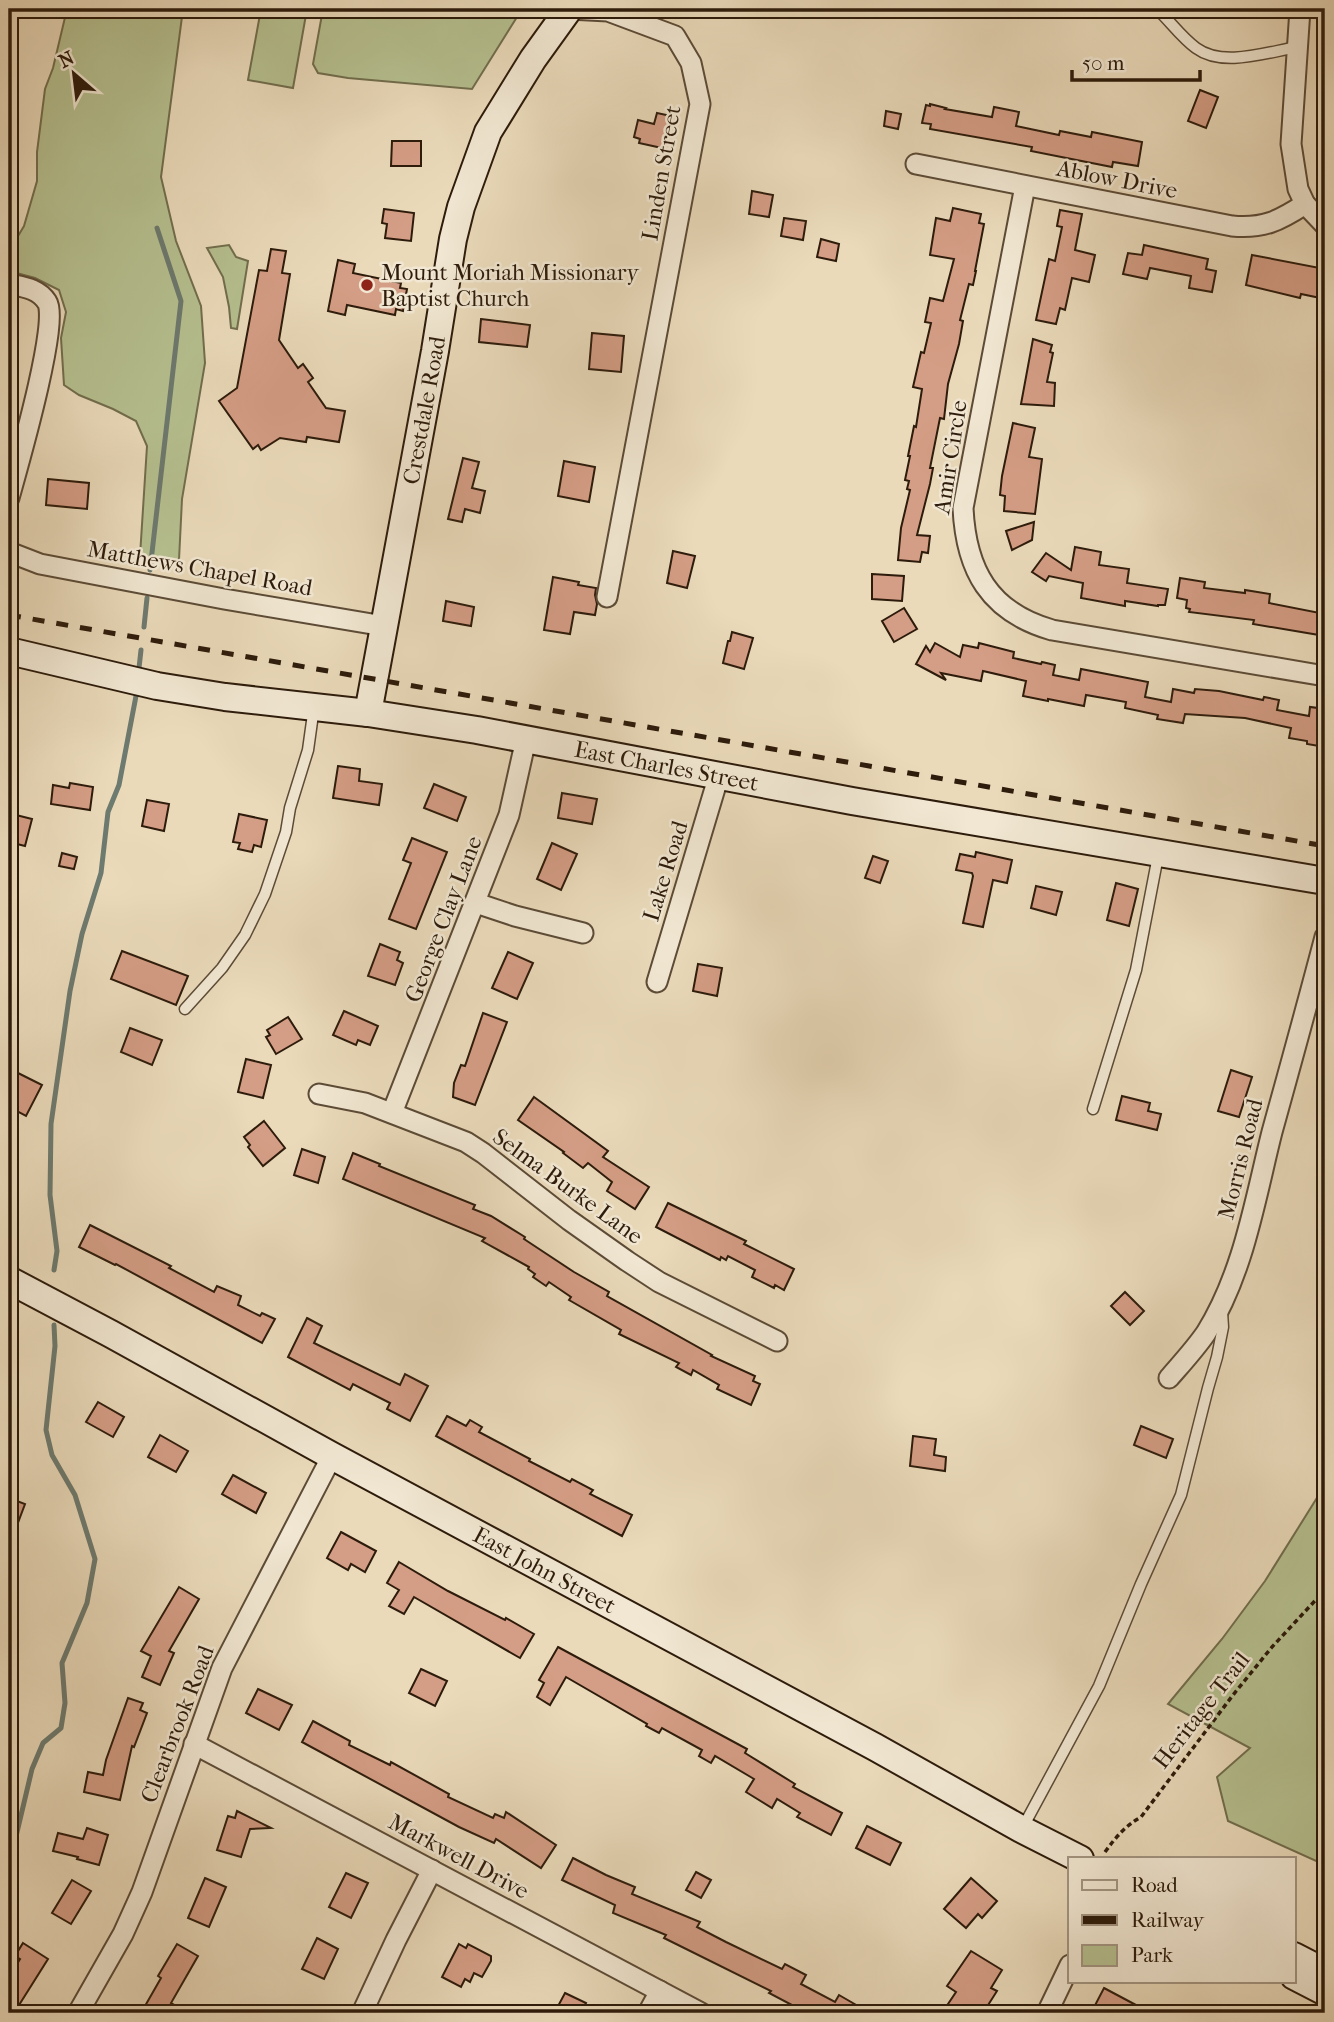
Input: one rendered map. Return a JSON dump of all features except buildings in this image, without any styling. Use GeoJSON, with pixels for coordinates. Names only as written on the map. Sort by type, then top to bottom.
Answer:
{"type":"FeatureCollection","features":[{"type":"Feature","properties":{"kind":"street","name":"Linden Street"},"geometry":{"type":"LineString","coordinates":[[569,9],[608,11],[675,36],[691,63],[700,104],[607,597]]}},
{"type":"Feature","properties":{"kind":"street","name":"Crestdale Road"},"geometry":{"type":"LineString","coordinates":[[368,713],[461,207],[488,132],[533,59],[569,9]]}},
{"type":"Feature","properties":{"kind":"street"},"geometry":{"type":"LineString","coordinates":[[1300,9],[1291,144],[1298,189],[1305,204],[1325,225]]}},
{"type":"Feature","properties":{"kind":"street","name":"Ablow Drive"},"geometry":{"type":"LineString","coordinates":[[916,164],[1232,226],[1252,228],[1276,221],[1305,204]]}},
{"type":"Feature","properties":{"kind":"street","name":"Amir Circle"},"geometry":{"type":"LineString","coordinates":[[1025,186],[963,508],[967,546],[972,564],[982,583],[1014,613],[1035,625],[1052,630],[1325,676]]}},
{"type":"Feature","properties":{"kind":"street"},"geometry":{"type":"LineString","coordinates":[[9,284],[36,290],[47,302],[51,317],[37,391],[9,498]]}},
{"type":"Feature","properties":{"kind":"street","name":"Matthews Chapel Road"},"geometry":{"type":"LineString","coordinates":[[9,552],[40,564],[384,626]]}},
{"type":"Feature","properties":{"kind":"street","name":"East Charles Street"},"geometry":{"type":"LineString","coordinates":[[9,651],[157,686],[368,713],[526,739],[852,801],[1325,881]]}},
{"type":"Feature","properties":{"kind":"street","name":"George Clay Lane"},"geometry":{"type":"LineString","coordinates":[[392,1113],[509,816],[526,739]]}},
{"type":"Feature","properties":{"kind":"street","name":"Lake Road"},"geometry":{"type":"LineString","coordinates":[[657,982],[719,775]]}},
{"type":"Feature","properties":{"kind":"street"},"geometry":{"type":"LineString","coordinates":[[476,903],[583,933]]}},
{"type":"Feature","properties":{"kind":"street","name":"Morris Road"},"geometry":{"type":"LineString","coordinates":[[1169,1378],[1201,1340],[1232,1280],[1247,1233],[1325,937]]}},
{"type":"Feature","properties":{"kind":"street","name":"Selma Burke Lane"},"geometry":{"type":"LineString","coordinates":[[319,1094],[365,1103],[466,1142],[569,1220],[659,1282],[778,1342]]}},
{"type":"Feature","properties":{"kind":"street","name":"East John Street"},"geometry":{"type":"LineString","coordinates":[[9,1280],[1076,1857]]}},
{"type":"Feature","properties":{"kind":"street","name":"Clearbrook Road"},"geometry":{"type":"LineString","coordinates":[[78,2013],[123,1934],[142,1892],[222,1668],[331,1456]]}},
{"type":"Feature","properties":{"kind":"street","name":"Markwell Drive"},"geometry":{"type":"LineString","coordinates":[[194,1744],[701,2013]]}},
{"type":"Feature","properties":{"kind":"street"},"geometry":{"type":"LineString","coordinates":[[362,2013],[432,1870]]}},
{"type":"Feature","properties":{"kind":"street"},"geometry":{"type":"LineString","coordinates":[[1296,1957],[1325,1972]]}},
{"type":"Feature","properties":{"kind":"street"},"geometry":{"type":"LineString","coordinates":[[1047,2013],[1068,1969]]}},
{"type":"Feature","properties":{"kind":"street"},"geometry":{"type":"LineString","coordinates":[[1296,1977],[1325,1992]]}},
{"type":"Feature","properties":{"kind":"street"},"geometry":{"type":"LineString","coordinates":[[648,2013],[660,1991]]}},
{"type":"Feature","properties":{"kind":"lane"},"geometry":{"type":"LineString","coordinates":[[1157,9],[1196,48],[1209,56],[1237,58],[1298,47]]}},
{"type":"Feature","properties":{"kind":"lane"},"geometry":{"type":"LineString","coordinates":[[185,1009],[222,968],[245,935],[265,894],[286,832],[290,808],[308,750],[314,707]]}},
{"type":"Feature","properties":{"kind":"lane"},"geometry":{"type":"LineString","coordinates":[[1093,1109],[1136,970],[1159,853]]}},
{"type":"Feature","properties":{"kind":"lane"},"geometry":{"type":"LineString","coordinates":[[1021,1829],[1099,1686],[1181,1495],[1217,1357],[1223,1327],[1222,1303]]}},
{"type":"Feature","properties":{"kind":"path","name":"Heritage Trail"},"geometry":{"type":"LineString","coordinates":[[1105,1852],[1116,1836],[1141,1817],[1233,1695],[1272,1647],[1325,1590]]}},
{"type":"Feature","properties":{"kind":"green space"},"geometry":{"type":"Polygon","coordinates":[[[67,9],[183,9],[161,177],[176,241],[201,306],[205,363],[182,499],[179,560],[167,562],[140,556],[147,446],[136,421],[79,395],[64,385],[61,338],[66,312],[59,290],[35,278],[9,271],[9,251],[24,226],[37,181],[37,152],[45,89],[53,68],[67,9]]]}},
{"type":"Feature","properties":{"kind":"green space"},"geometry":{"type":"Polygon","coordinates":[[[261,9],[307,9],[293,88],[248,80],[261,9]]]}},
{"type":"Feature","properties":{"kind":"green space"},"geometry":{"type":"Polygon","coordinates":[[[323,9],[522,9],[472,89],[318,73],[313,64],[323,9]]]}},
{"type":"Feature","properties":{"kind":"green space"},"geometry":{"type":"Polygon","coordinates":[[[229,245],[236,257],[248,261],[237,329],[231,328],[223,277],[207,248],[229,245]]]}},
{"type":"Feature","properties":{"kind":"green space"},"geometry":{"type":"Polygon","coordinates":[[[1325,1485],[1325,1865],[1228,1821],[1217,1777],[1250,1748],[1168,1704],[1222,1639],[1265,1581],[1325,1485]]]}},
{"type":"Feature","properties":{"kind":"waterway"},"geometry":{"type":"LineString","coordinates":[[150,570],[181,301],[157,228]]}},
{"type":"Feature","properties":{"kind":"waterway"},"geometry":{"type":"LineString","coordinates":[[144,627],[147,598]]}},
{"type":"Feature","properties":{"kind":"waterway"},"geometry":{"type":"LineString","coordinates":[[139,668],[141,650]]}},
{"type":"Feature","properties":{"kind":"waterway"},"geometry":{"type":"LineString","coordinates":[[54,1270],[57,1251],[50,1195],[51,1124],[70,991],[82,934],[101,873],[108,812],[119,785],[136,696]]}},
{"type":"Feature","properties":{"kind":"waterway"},"geometry":{"type":"LineString","coordinates":[[9,1866],[32,1769],[43,1743],[61,1728],[65,1703],[62,1663],[87,1603],[95,1559],[75,1495],[52,1455],[46,1430],[55,1346],[54,1325]]}},
{"type":"Feature","properties":{"kind":"railway"},"geometry":{"type":"LineString","coordinates":[[9,615],[1325,846]]}},
{"type":"Feature","properties":{"kind":"place","name":"Mount Moriah Missionary Baptist Church"},"geometry":{"type":"Point","coordinates":[367,285]}}]}
